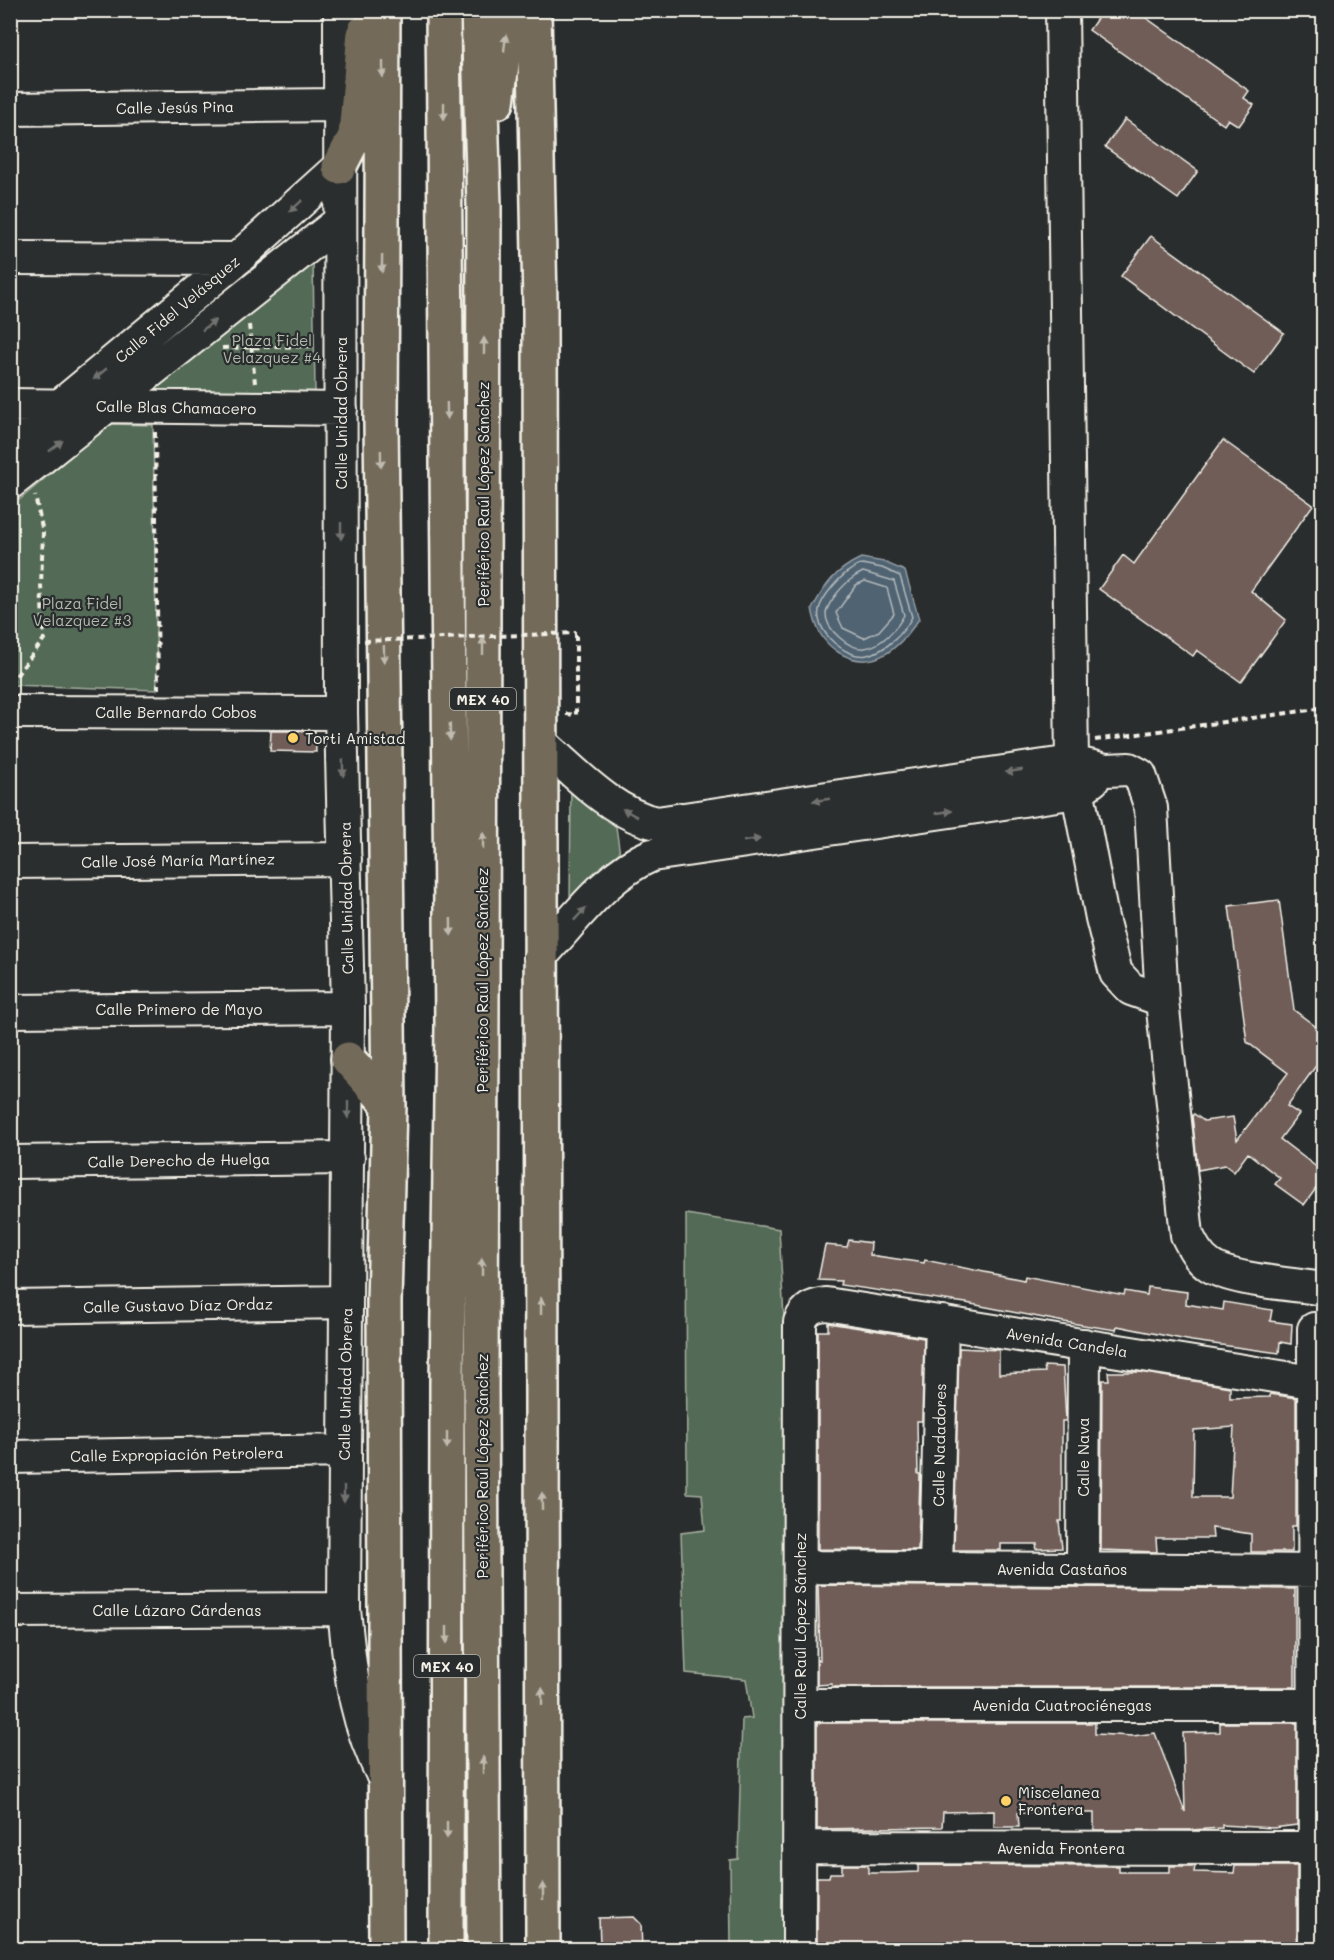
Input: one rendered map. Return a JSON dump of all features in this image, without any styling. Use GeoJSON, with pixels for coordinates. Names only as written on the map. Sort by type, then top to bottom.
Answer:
{"type":"FeatureCollection","features":[{"type":"Feature","properties":{"kind":"main road"},"geometry":{"type":"LineString","coordinates":[[339,167],[355,136],[362,41],[371,10]]}},
{"type":"Feature","properties":{"kind":"main road"},"geometry":{"type":"LineString","coordinates":[[383,10],[381,421],[389,1105],[384,1302],[386,1950]]}},
{"type":"Feature","properties":{"kind":"main road","name":"Periférico Raúl López Sánchez"},"geometry":{"type":"LineString","coordinates":[[478,10],[484,205],[481,1388],[484,1950]]}},
{"type":"Feature","properties":{"kind":"main road"},"geometry":{"type":"LineString","coordinates":[[484,205],[509,10]]}},
{"type":"Feature","properties":{"kind":"main road"},"geometry":{"type":"LineString","coordinates":[[534,10],[540,304],[543,1950]]}},
{"type":"Feature","properties":{"kind":"main road","name":"Periférico Raúl López Sánchez"},"geometry":{"type":"LineString","coordinates":[[442,18],[452,1014],[447,1382],[446,1950]]}},
{"type":"Feature","properties":{"kind":"main road"},"geometry":{"type":"LineString","coordinates":[[348,1059],[389,1105]]}},
{"type":"Feature","properties":{"kind":"street","name":"Calle Unidad Obrera"},"geometry":{"type":"LineString","coordinates":[[340,10],[341,713],[348,1008],[344,1608],[351,1679],[358,1717],[370,1750],[386,1780]]}},
{"type":"Feature","properties":{"kind":"street"},"geometry":{"type":"LineString","coordinates":[[1062,10],[1074,766],[1102,918],[1116,973],[1131,989],[1162,1000]]}},
{"type":"Feature","properties":{"kind":"street","name":"Calle Jesús Pina"},"geometry":{"type":"LineString","coordinates":[[10,109],[339,105]]}},
{"type":"Feature","properties":{"kind":"street","name":"Calle Fidel Velásquez"},"geometry":{"type":"LineString","coordinates":[[10,447],[237,259],[339,167]]}},
{"type":"Feature","properties":{"kind":"street","name":"Calle Fidel Velásquez"},"geometry":{"type":"LineString","coordinates":[[23,488],[108,405],[339,222]]}},
{"type":"Feature","properties":{"kind":"street"},"geometry":{"type":"LineString","coordinates":[[10,258],[237,259]]}},
{"type":"Feature","properties":{"kind":"street","name":"Calle Blas Chamacero"},"geometry":{"type":"LineString","coordinates":[[10,405],[341,409]]}},
{"type":"Feature","properties":{"kind":"street","name":"Calle Bernardo Cobos"},"geometry":{"type":"LineString","coordinates":[[10,712],[341,713]]}},
{"type":"Feature","properties":{"kind":"street"},"geometry":{"type":"LineString","coordinates":[[541,728],[594,789],[645,820],[707,832]]}},
{"type":"Feature","properties":{"kind":"street"},"geometry":{"type":"LineString","coordinates":[[540,957],[625,869],[707,832],[1074,766],[1106,770],[1129,769],[1140,775],[1151,808],[1162,1000],[1187,1235],[1193,1248],[1212,1267],[1229,1274],[1323,1289]]}},
{"type":"Feature","properties":{"kind":"street","name":"Calle José María Martínez"},"geometry":{"type":"LineString","coordinates":[[10,862],[345,859]]}},
{"type":"Feature","properties":{"kind":"street","name":"Calle Primero de Mayo"},"geometry":{"type":"LineString","coordinates":[[10,1011],[348,1008]]}},
{"type":"Feature","properties":{"kind":"street","name":"Calle Derecho de Huelga"},"geometry":{"type":"LineString","coordinates":[[10,1162],[348,1158]]}},
{"type":"Feature","properties":{"kind":"street","name":"Calle Gustavo Díaz Ordaz"},"geometry":{"type":"LineString","coordinates":[[10,1307],[346,1302]]}},
{"type":"Feature","properties":{"kind":"street","name":"Avenida Candela"},"geometry":{"type":"LineString","coordinates":[[811,1307],[826,1304],[1319,1384]]}},
{"type":"Feature","properties":{"kind":"street","name":"Calle Raúl López Sánchez"},"geometry":{"type":"LineString","coordinates":[[799,1950],[800,1322],[811,1307]]}},
{"type":"Feature","properties":{"kind":"street","name":"Calle Nadadores"},"geometry":{"type":"LineString","coordinates":[[936,1568],[942,1322]]}},
{"type":"Feature","properties":{"kind":"street"},"geometry":{"type":"LineString","coordinates":[[1314,1329],[1319,1384],[1319,1848],[1315,1950]]}},
{"type":"Feature","properties":{"kind":"street","name":"Calle Nava"},"geometry":{"type":"LineString","coordinates":[[1083,1570],[1084,1345]]}},
{"type":"Feature","properties":{"kind":"street","name":"Calle Expropiación Petrolera"},"geometry":{"type":"LineString","coordinates":[[10,1457],[344,1451]]}},
{"type":"Feature","properties":{"kind":"street","name":"Avenida Castaños"},"geometry":{"type":"LineString","coordinates":[[800,1567],[1319,1571]]}},
{"type":"Feature","properties":{"kind":"street","name":"Calle Lázaro Cárdenas"},"geometry":{"type":"LineString","coordinates":[[10,1611],[344,1608]]}},
{"type":"Feature","properties":{"kind":"street","name":"Avenida Cuatrociénegas"},"geometry":{"type":"LineString","coordinates":[[800,1706],[1319,1705]]}},
{"type":"Feature","properties":{"kind":"street","name":"Avenida Frontera"},"geometry":{"type":"LineString","coordinates":[[800,1847],[1319,1848]]}},
{"type":"Feature","properties":{"kind":"street"},"geometry":{"type":"LineString","coordinates":[[386,1893],[403,1950]]}},
{"type":"Feature","properties":{"kind":"path"},"geometry":{"type":"LineString","coordinates":[[249,319],[256,394]]}},
{"type":"Feature","properties":{"kind":"path"},"geometry":{"type":"LineString","coordinates":[[317,334],[317,356]]}},
{"type":"Feature","properties":{"kind":"path"},"geometry":{"type":"LineString","coordinates":[[211,348],[317,346]]}},
{"type":"Feature","properties":{"kind":"path"},"geometry":{"type":"LineString","coordinates":[[154,423],[158,692]]}},
{"type":"Feature","properties":{"kind":"path"},"geometry":{"type":"LineString","coordinates":[[10,684],[44,639],[41,585],[43,532],[23,488]]}},
{"type":"Feature","properties":{"kind":"path"},"geometry":{"type":"LineString","coordinates":[[364,641],[576,633],[576,715],[541,728]]}},
{"type":"Feature","properties":{"kind":"path"},"geometry":{"type":"LineString","coordinates":[[1074,766],[1323,708]]}},
{"type":"Feature","properties":{"kind":"green space","name":"Plaza Fidel Velazquez #4"},"geometry":{"type":"Polygon","coordinates":[[[313,259],[315,392],[153,390],[313,259]]]}},
{"type":"Feature","properties":{"kind":"green space","name":"Plaza Fidel Velazquez #3"},"geometry":{"type":"Polygon","coordinates":[[[109,424],[153,425],[157,690],[11,685],[11,507],[109,424]]]}},
{"type":"Feature","properties":{"kind":"green space"},"geometry":{"type":"Polygon","coordinates":[[[571,787],[616,827],[620,855],[570,904],[571,787]]]}},
{"type":"Feature","properties":{"kind":"green space"},"geometry":{"type":"Polygon","coordinates":[[[686,1214],[779,1229],[788,1390],[786,1949],[731,1949],[730,1860],[738,1859],[742,1719],[752,1718],[746,1679],[686,1673],[681,1533],[705,1530],[702,1494],[687,1493],[686,1214]]]}},
{"type":"Feature","properties":{"kind":"water"},"geometry":{"type":"Polygon","coordinates":[[[861,558],[884,562],[905,571],[919,619],[894,648],[874,659],[863,660],[838,652],[823,639],[812,609],[837,573],[861,558]]]}},
{"type":"Feature","properties":{"kind":"building"},"geometry":{"type":"Polygon","coordinates":[[[1103,10],[1135,10],[1249,91],[1244,98],[1254,105],[1239,126],[1228,119],[1224,125],[1089,30],[1103,10]]]}},
{"type":"Feature","properties":{"kind":"building"},"geometry":{"type":"Polygon","coordinates":[[[1125,119],[1198,171],[1178,199],[1105,147],[1125,119]]]}},
{"type":"Feature","properties":{"kind":"building"},"geometry":{"type":"Polygon","coordinates":[[[1151,236],[1284,333],[1254,374],[1121,276],[1151,236]]]}},
{"type":"Feature","properties":{"kind":"building"},"geometry":{"type":"Polygon","coordinates":[[[1223,440],[1313,505],[1251,591],[1286,620],[1241,682],[1197,650],[1193,656],[1099,589],[1123,555],[1134,564],[1223,440]]]}},
{"type":"Feature","properties":{"kind":"building","name":"Torti Amistad"},"geometry":{"type":"Polygon","coordinates":[[[271,731],[315,731],[316,752],[270,751],[271,731]]]}},
{"type":"Feature","properties":{"kind":"building"},"geometry":{"type":"Polygon","coordinates":[[[1279,900],[1294,1010],[1323,1032],[1323,1056],[1287,1106],[1299,1114],[1280,1139],[1323,1172],[1323,1179],[1304,1205],[1275,1184],[1280,1178],[1248,1153],[1234,1172],[1225,1165],[1198,1170],[1192,1116],[1194,1114],[1204,1121],[1233,1117],[1237,1140],[1288,1073],[1247,1042],[1229,906],[1279,900]]]}},
{"type":"Feature","properties":{"kind":"building"},"geometry":{"type":"Polygon","coordinates":[[[849,1240],[871,1243],[870,1255],[924,1263],[925,1260],[1024,1280],[1025,1276],[1124,1295],[1125,1291],[1147,1295],[1148,1287],[1187,1292],[1186,1304],[1223,1310],[1224,1302],[1272,1310],[1270,1321],[1292,1324],[1291,1344],[1280,1342],[1279,1353],[1192,1341],[1117,1326],[1116,1330],[1064,1322],[966,1303],[840,1285],[841,1281],[818,1280],[825,1245],[847,1247],[849,1240]]]}},
{"type":"Feature","properties":{"kind":"building"},"geometry":{"type":"Polygon","coordinates":[[[828,1323],[924,1338],[922,1421],[917,1421],[918,1474],[920,1474],[918,1550],[818,1549],[818,1331],[828,1331],[828,1323]]]}},
{"type":"Feature","properties":{"kind":"building"},"geometry":{"type":"Polygon","coordinates":[[[959,1348],[999,1350],[999,1374],[1045,1372],[1044,1366],[1063,1367],[1066,1421],[1062,1421],[1062,1521],[1059,1521],[1062,1548],[1036,1549],[1037,1544],[1001,1544],[1001,1550],[954,1550],[959,1348]]]}},
{"type":"Feature","properties":{"kind":"building"},"geometry":{"type":"Polygon","coordinates":[[[1108,1372],[1139,1372],[1230,1387],[1230,1398],[1270,1397],[1270,1394],[1296,1398],[1296,1526],[1292,1526],[1292,1552],[1251,1552],[1251,1534],[1212,1528],[1213,1538],[1156,1538],[1157,1552],[1101,1550],[1102,1380],[1109,1380],[1108,1372]],[[1234,1427],[1194,1430],[1193,1497],[1230,1497],[1234,1427]]]}},
{"type":"Feature","properties":{"kind":"building"},"geometry":{"type":"Polygon","coordinates":[[[818,1585],[1295,1589],[1295,1687],[832,1687],[832,1684],[817,1685],[817,1660],[820,1660],[818,1585]]]}},
{"type":"Feature","properties":{"kind":"building"},"geometry":{"type":"Polygon","coordinates":[[[817,1723],[1095,1723],[1095,1734],[1133,1736],[1155,1733],[1185,1812],[1183,1733],[1220,1732],[1220,1723],[1297,1723],[1297,1825],[1273,1828],[1222,1825],[1222,1828],[1191,1830],[1094,1830],[1094,1813],[1018,1813],[1019,1827],[994,1827],[994,1811],[943,1812],[942,1827],[817,1829],[817,1723]]]}},
{"type":"Feature","properties":{"kind":"building"},"geometry":{"type":"Polygon","coordinates":[[[842,1865],[868,1865],[868,1873],[918,1872],[918,1865],[1119,1866],[1119,1872],[1170,1872],[1170,1866],[1195,1866],[1194,1872],[1234,1873],[1235,1866],[1297,1866],[1297,1950],[817,1950],[817,1877],[829,1877],[830,1873],[842,1873],[842,1865]]]}},
{"type":"Feature","properties":{"kind":"building"},"geometry":{"type":"Polygon","coordinates":[[[634,1917],[641,1924],[642,1950],[606,1950],[600,1944],[599,1918],[634,1917]]]}},
{"type":"Feature","properties":{"kind":"place","name":"Torti Amistad"},"geometry":{"type":"Point","coordinates":[293,738]}},
{"type":"Feature","properties":{"kind":"place","name":"Miscelanea Frontera"},"geometry":{"type":"Point","coordinates":[1006,1801]}}]}
